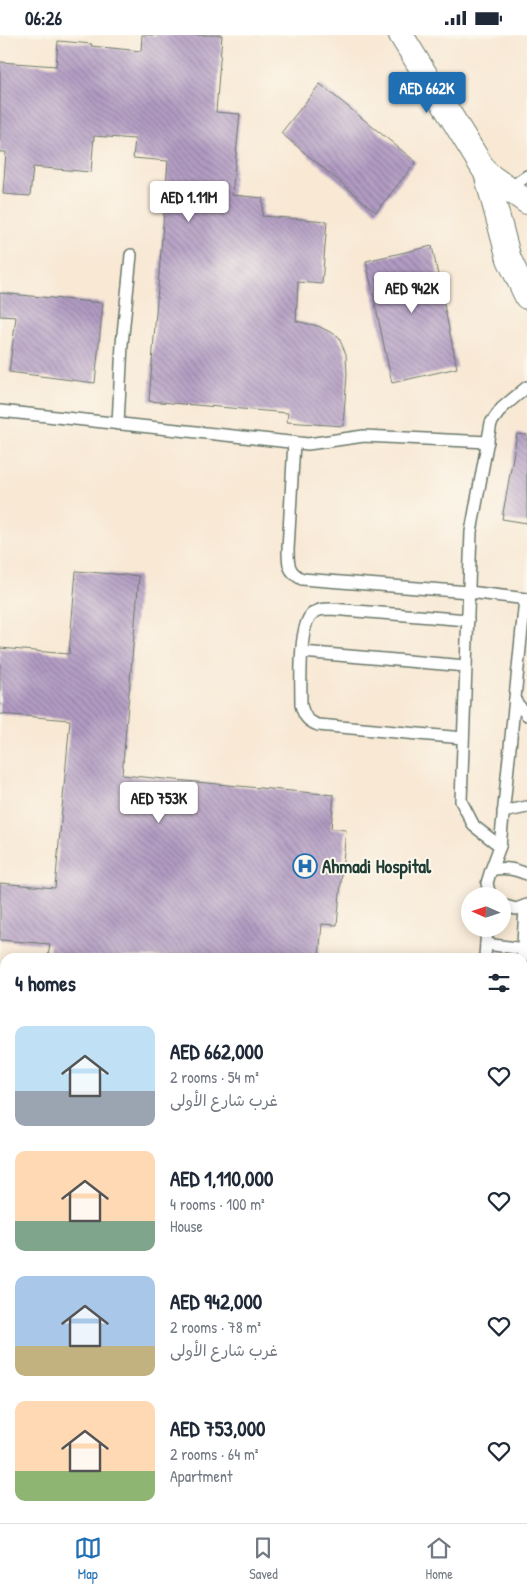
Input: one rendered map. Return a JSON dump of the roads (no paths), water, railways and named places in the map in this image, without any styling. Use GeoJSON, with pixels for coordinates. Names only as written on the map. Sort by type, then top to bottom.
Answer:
{"type":"FeatureCollection","features":[{"type":"Feature","properties":{"kind":"street"},"geometry":{"type":"LineString","coordinates":[[401,35],[486,173],[509,259],[527,297]]}},
{"type":"Feature","properties":{"kind":"street"},"geometry":{"type":"LineString","coordinates":[[486,173],[521,189]]}},
{"type":"Feature","properties":{"kind":"lane"},"geometry":{"type":"LineString","coordinates":[[118,424],[122,344],[131,255]]}},
{"type":"Feature","properties":{"kind":"lane"},"geometry":{"type":"LineString","coordinates":[[500,846],[474,826],[461,801],[471,532],[492,423],[502,407],[527,387]]}},
{"type":"Feature","properties":{"kind":"lane"},"geometry":{"type":"LineString","coordinates":[[0,411],[308,444],[364,435],[488,442]]}},
{"type":"Feature","properties":{"kind":"lane"},"geometry":{"type":"LineString","coordinates":[[294,442],[288,550],[288,565],[294,575],[302,579],[469,592],[526,599],[500,846],[487,883],[488,887]]}},
{"type":"Feature","properties":{"kind":"lane"},"geometry":{"type":"LineString","coordinates":[[463,738],[318,725],[309,722],[304,715],[301,705],[302,639],[310,615],[318,610],[331,609],[468,620]]}},
{"type":"Feature","properties":{"kind":"lane"},"geometry":{"type":"LineString","coordinates":[[302,652],[466,666]]}},
{"type":"Feature","properties":{"kind":"lane"},"geometry":{"type":"LineString","coordinates":[[515,701],[527,715]]}},
{"type":"Feature","properties":{"kind":"lane"},"geometry":{"type":"LineString","coordinates":[[503,812],[527,807]]}},
{"type":"Feature","properties":{"kind":"lane"},"geometry":{"type":"LineString","coordinates":[[491,870],[503,867],[527,874]]}},
{"type":"Feature","properties":{"kind":"lane"},"geometry":{"type":"LineString","coordinates":[[511,908],[516,909],[526,905],[523,953]]}},
{"type":"Feature","properties":{"kind":"lane"},"geometry":{"type":"LineString","coordinates":[[485,953],[486,937]]}},
{"type":"Feature","properties":{"kind":"lane"},"geometry":{"type":"LineString","coordinates":[[486,944],[524,949]]}},
{"type":"Feature","properties":{"kind":"place","name":"Ahmadi Hospital"},"geometry":{"type":"Point","coordinates":[305,866]}}]}
